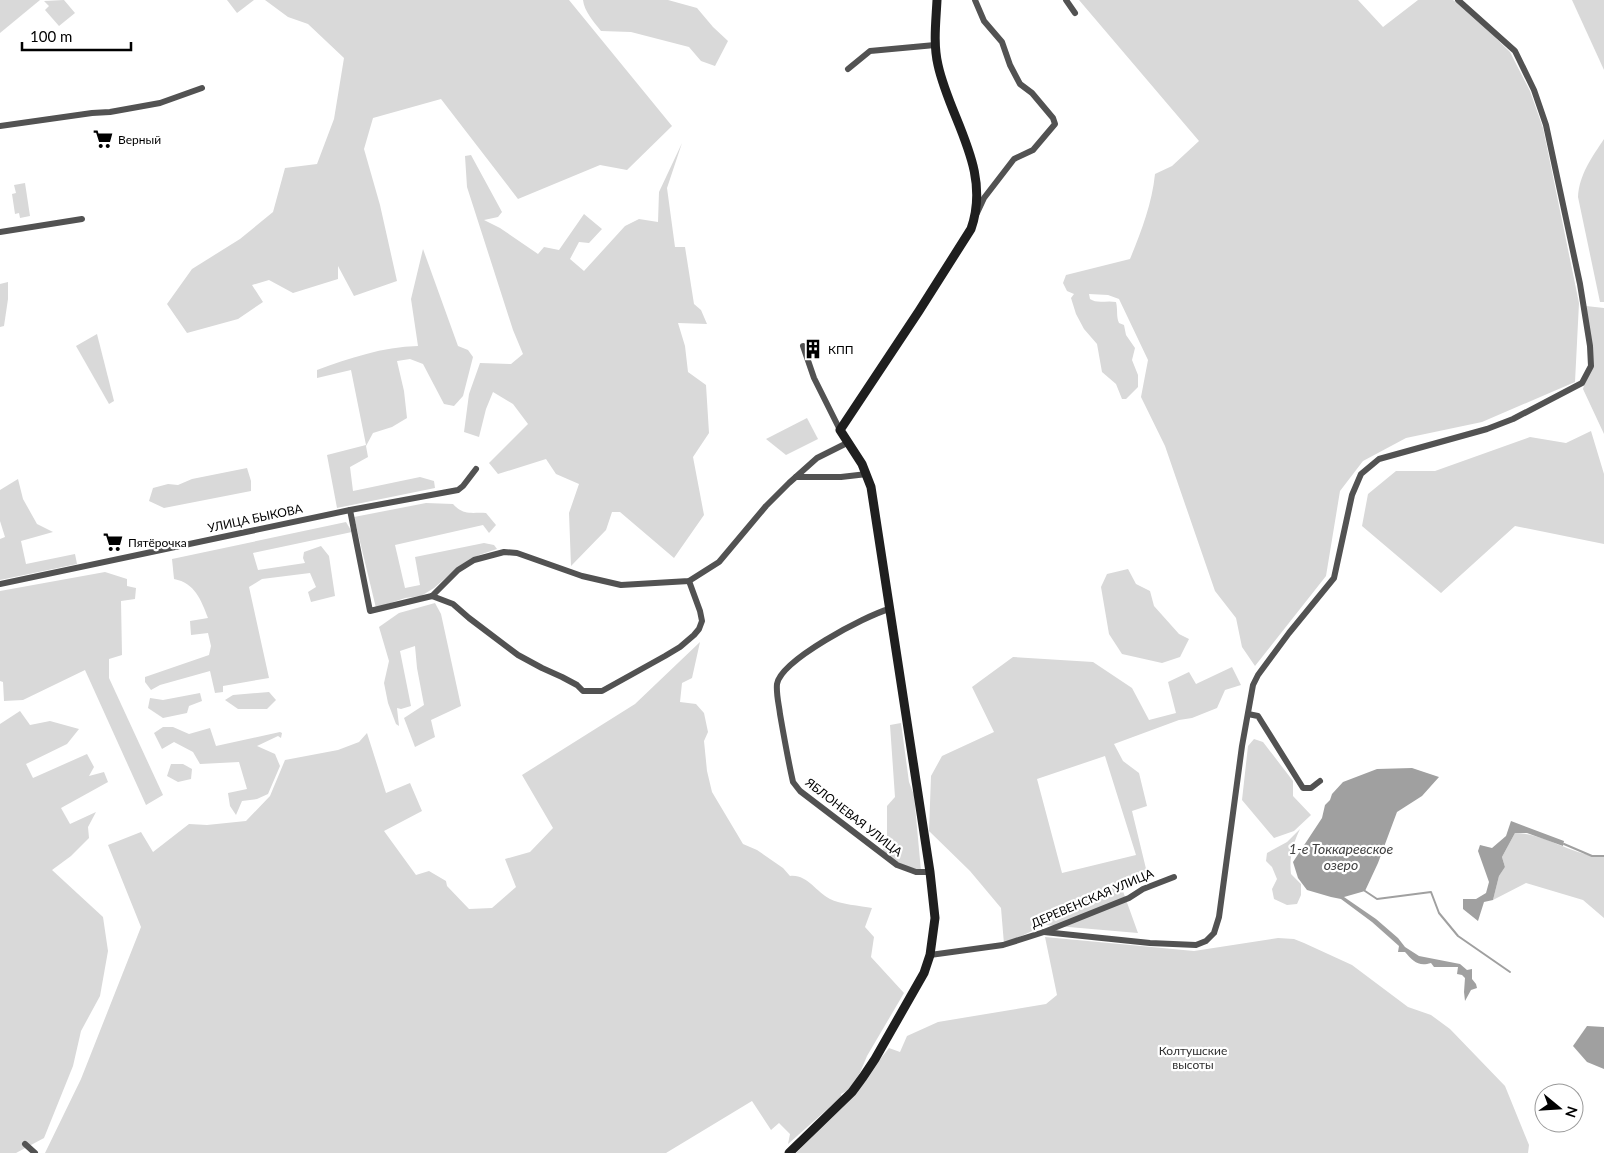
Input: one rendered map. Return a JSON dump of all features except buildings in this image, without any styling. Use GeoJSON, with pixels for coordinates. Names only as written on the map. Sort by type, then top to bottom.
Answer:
{"type":"FeatureCollection","features":[{"type":"Feature","properties":{"kind":"street"},"geometry":{"type":"LineString","coordinates":[[840,430],[971,229],[974,218],[977,192],[973,164],[938,64],[935,45],[937,0]]}},
{"type":"Feature","properties":{"kind":"street"},"geometry":{"type":"LineString","coordinates":[[974,218],[984,198],[1014,159],[1033,150],[1055,124],[1053,118],[1032,93],[1020,84],[1002,42],[984,21],[975,0]]}},
{"type":"Feature","properties":{"kind":"street"},"geometry":{"type":"LineString","coordinates":[[1066,0],[1075,13]]}},
{"type":"Feature","properties":{"kind":"street"},"geometry":{"type":"LineString","coordinates":[[1044,932],[1150,943],[1196,945],[1206,941],[1214,933],[1224,891],[1253,685],[1258,675],[1334,578],[1352,495],[1361,474],[1379,459],[1487,429],[1513,419],[1582,383],[1590,366],[1590,346],[1580,284],[1546,125],[1534,90],[1515,51],[1458,0]]}},
{"type":"Feature","properties":{"kind":"street"},"geometry":{"type":"LineString","coordinates":[[848,69],[870,51],[935,45]]}},
{"type":"Feature","properties":{"kind":"street"},"geometry":{"type":"LineString","coordinates":[[0,126],[110,112],[160,103],[202,88]]}},
{"type":"Feature","properties":{"kind":"street"},"geometry":{"type":"LineString","coordinates":[[0,232],[82,219]]}},
{"type":"Feature","properties":{"kind":"street"},"geometry":{"type":"LineString","coordinates":[[789,1153],[852,1092],[880,1050],[920,981],[930,956],[935,918],[930,872],[871,487],[867,474],[840,430],[814,378],[803,346]]}},
{"type":"Feature","properties":{"kind":"street"},"geometry":{"type":"LineString","coordinates":[[350,510],[370,611],[432,596],[458,570],[474,560],[504,552],[517,553],[582,576],[621,585],[689,581],[719,562],[766,506],[817,458],[848,442]]}},
{"type":"Feature","properties":{"kind":"street","name":"УЛИЦА БЫКОВА"},"geometry":{"type":"LineString","coordinates":[[0,584],[350,510],[458,490],[464,486],[476,469]]}},
{"type":"Feature","properties":{"kind":"street"},"geometry":{"type":"LineString","coordinates":[[796,477],[840,477],[867,474]]}},
{"type":"Feature","properties":{"kind":"street"},"geometry":{"type":"LineString","coordinates":[[432,596],[453,604],[518,654],[542,668],[562,676],[583,691],[602,691],[680,647],[699,629],[702,621],[689,581]]}},
{"type":"Feature","properties":{"kind":"street","name":"ЯБЛОНЕВАЯ УЛИЦА"},"geometry":{"type":"LineString","coordinates":[[889,609],[873,614],[851,625],[816,646],[784,669],[777,683],[778,698],[793,782],[800,791],[897,865],[916,872],[930,872]]}},
{"type":"Feature","properties":{"kind":"street"},"geometry":{"type":"LineString","coordinates":[[1248,714],[1258,716],[1303,788],[1311,788],[1320,781]]}},
{"type":"Feature","properties":{"kind":"street","name":"ДЕРЕВЕНСКАЯ УЛИЦА"},"geometry":{"type":"LineString","coordinates":[[930,956],[1003,945],[1044,932],[1129,898],[1143,889],[1174,877]]}},
{"type":"Feature","properties":{"kind":"street"},"geometry":{"type":"LineString","coordinates":[[25,1144],[35,1153]]}},
{"type":"Feature","properties":{"kind":"green space"},"geometry":{"type":"Polygon","coordinates":[[[0,0],[40,0],[0,33],[0,0]]]}},
{"type":"Feature","properties":{"kind":"green space"},"geometry":{"type":"Polygon","coordinates":[[[64,0],[75,13],[59,26],[45,10],[49,6],[44,1],[64,0]]]}},
{"type":"Feature","properties":{"kind":"green space"},"geometry":{"type":"Polygon","coordinates":[[[227,0],[254,0],[237,13],[227,0]]]}},
{"type":"Feature","properties":{"kind":"green space"},"geometry":{"type":"Polygon","coordinates":[[[265,0],[569,0],[672,126],[627,170],[600,165],[518,199],[441,99],[373,118],[364,149],[380,205],[397,281],[354,296],[338,266],[338,279],[293,293],[269,280],[252,285],[263,302],[238,319],[187,333],[167,304],[192,269],[240,239],[273,212],[285,168],[317,164],[334,119],[344,58],[308,24],[288,17],[265,0]]]}},
{"type":"Feature","properties":{"kind":"green space"},"geometry":{"type":"Polygon","coordinates":[[[583,0],[668,0],[697,8],[728,41],[715,66],[701,61],[689,47],[631,32],[601,31],[587,12],[583,0]]]}},
{"type":"Feature","properties":{"kind":"green space"},"geometry":{"type":"Polygon","coordinates":[[[1079,0],[1358,0],[1383,27],[1418,0],[1453,0],[1468,11],[1510,52],[1530,91],[1543,128],[1579,303],[1575,382],[1482,422],[1406,438],[1363,461],[1340,491],[1326,576],[1255,666],[1242,647],[1236,618],[1215,591],[1165,446],[1141,397],[1148,360],[1119,299],[1108,295],[1089,294],[1090,299],[1099,302],[1116,302],[1119,323],[1124,325],[1126,335],[1135,348],[1132,360],[1138,375],[1138,387],[1126,399],[1122,399],[1116,384],[1102,372],[1097,344],[1084,329],[1076,314],[1071,298],[1074,294],[1067,291],[1063,283],[1066,275],[1130,259],[1149,207],[1155,174],[1172,166],[1199,141],[1079,0]]]}},
{"type":"Feature","properties":{"kind":"green space"},"geometry":{"type":"Polygon","coordinates":[[[1572,0],[1604,0],[1604,70],[1572,0]]]}},
{"type":"Feature","properties":{"kind":"green space"},"geometry":{"type":"Polygon","coordinates":[[[1604,139],[1604,302],[1600,302],[1578,197],[1584,174],[1604,139]]]}},
{"type":"Feature","properties":{"kind":"green space"},"geometry":{"type":"Polygon","coordinates":[[[682,143],[667,188],[675,247],[685,247],[694,304],[701,310],[707,324],[678,323],[685,346],[688,372],[706,385],[709,433],[693,457],[704,515],[674,558],[620,512],[612,512],[606,530],[571,566],[569,513],[579,484],[556,474],[546,459],[498,474],[489,463],[528,424],[513,404],[493,392],[486,409],[479,437],[464,432],[469,394],[480,363],[511,364],[523,354],[513,330],[467,187],[465,156],[471,155],[502,212],[498,217],[484,220],[500,228],[538,254],[544,247],[559,250],[584,214],[602,229],[589,243],[579,242],[570,259],[584,271],[625,226],[639,219],[658,222],[659,192],[682,143]]]}},
{"type":"Feature","properties":{"kind":"green space"},"geometry":{"type":"Polygon","coordinates":[[[25,183],[30,216],[20,218],[19,213],[15,214],[12,194],[16,193],[14,185],[25,183]]]}},
{"type":"Feature","properties":{"kind":"green space"},"geometry":{"type":"Polygon","coordinates":[[[423,249],[458,346],[468,350],[473,357],[463,396],[454,406],[444,404],[423,364],[410,359],[397,361],[404,391],[407,418],[392,427],[373,433],[366,446],[368,457],[350,467],[353,491],[420,477],[434,481],[435,488],[337,508],[327,455],[366,445],[351,370],[317,378],[317,370],[354,357],[379,351],[418,346],[411,299],[423,249]]]}},
{"type":"Feature","properties":{"kind":"green space"},"geometry":{"type":"Polygon","coordinates":[[[8,282],[8,299],[4,326],[0,327],[0,284],[8,282]]]}},
{"type":"Feature","properties":{"kind":"green space"},"geometry":{"type":"Polygon","coordinates":[[[1586,306],[1604,308],[1604,434],[1583,389],[1591,362],[1586,306]]]}},
{"type":"Feature","properties":{"kind":"green space"},"geometry":{"type":"Polygon","coordinates":[[[97,334],[114,401],[109,404],[76,346],[97,334]]]}},
{"type":"Feature","properties":{"kind":"green space"},"geometry":{"type":"Polygon","coordinates":[[[807,418],[818,439],[786,455],[766,439],[807,418]]]}},
{"type":"Feature","properties":{"kind":"green space"},"geometry":{"type":"Polygon","coordinates":[[[1591,431],[1604,474],[1604,544],[1515,526],[1441,593],[1362,526],[1368,494],[1396,471],[1435,471],[1530,437],[1566,443],[1591,431]]]}},
{"type":"Feature","properties":{"kind":"green space"},"geometry":{"type":"Polygon","coordinates":[[[247,468],[251,481],[251,491],[164,508],[149,501],[153,488],[168,484],[178,485],[192,479],[247,468]]]}},
{"type":"Feature","properties":{"kind":"green space"},"geometry":{"type":"Polygon","coordinates":[[[18,479],[23,499],[37,524],[53,532],[21,541],[26,564],[75,554],[77,564],[0,580],[0,539],[5,537],[0,521],[0,490],[18,479]]]}},
{"type":"Feature","properties":{"kind":"green space"},"geometry":{"type":"Polygon","coordinates":[[[426,503],[453,504],[464,512],[486,513],[496,525],[489,533],[483,525],[395,545],[405,588],[420,585],[415,557],[484,543],[494,545],[497,549],[479,555],[457,568],[434,588],[421,596],[405,598],[376,608],[354,517],[426,503]]]}},
{"type":"Feature","properties":{"kind":"green space"},"geometry":{"type":"Polygon","coordinates":[[[346,522],[352,532],[253,553],[258,570],[305,563],[303,558],[304,552],[321,546],[329,556],[335,596],[311,602],[308,592],[316,587],[310,573],[262,579],[249,587],[269,678],[223,686],[223,692],[215,693],[210,671],[160,685],[151,690],[145,682],[145,677],[209,655],[211,646],[208,633],[191,635],[190,621],[208,618],[200,599],[192,588],[174,579],[172,559],[346,522]]]}},
{"type":"Feature","properties":{"kind":"green space"},"geometry":{"type":"Polygon","coordinates":[[[1128,569],[1136,584],[1150,591],[1154,606],[1179,634],[1189,639],[1180,657],[1162,663],[1122,654],[1109,634],[1101,587],[1107,574],[1128,569]]]}},
{"type":"Feature","properties":{"kind":"green space"},"geometry":{"type":"Polygon","coordinates":[[[105,572],[127,579],[127,586],[136,588],[135,599],[121,601],[122,655],[109,659],[109,678],[163,795],[146,805],[85,670],[23,700],[4,701],[3,682],[0,681],[0,591],[105,572]]]}},
{"type":"Feature","properties":{"kind":"green space"},"geometry":{"type":"Polygon","coordinates":[[[435,603],[441,614],[461,706],[431,720],[435,737],[415,747],[404,718],[424,705],[415,646],[400,651],[411,706],[401,709],[397,708],[399,726],[396,724],[388,703],[384,683],[389,661],[379,627],[399,613],[435,603]]]}},
{"type":"Feature","properties":{"kind":"green space","name":"Колтушские высоты"},"geometry":{"type":"Polygon","coordinates":[[[700,642],[692,678],[682,683],[680,702],[696,704],[704,713],[708,732],[704,741],[707,771],[712,792],[743,844],[757,850],[783,868],[790,876],[801,878],[834,901],[872,908],[865,927],[874,937],[871,957],[904,993],[867,1056],[854,1087],[841,1094],[843,1106],[889,1048],[900,1052],[907,1036],[938,1022],[1046,1004],[1057,995],[1045,937],[1194,951],[1278,938],[1294,939],[1352,965],[1408,1007],[1431,1015],[1450,1029],[1505,1086],[1529,1145],[1528,1153],[796,1153],[840,1108],[840,1098],[788,1144],[790,1134],[779,1123],[771,1130],[752,1101],[666,1153],[45,1153],[81,1079],[141,927],[108,845],[141,832],[153,852],[189,824],[207,825],[246,821],[270,796],[285,760],[338,750],[359,742],[367,733],[386,793],[410,783],[422,811],[384,831],[416,875],[429,871],[446,881],[447,886],[469,909],[492,908],[516,887],[505,859],[530,852],[553,828],[522,775],[635,704],[700,642]]]}},
{"type":"Feature","properties":{"kind":"green space"},"geometry":{"type":"Polygon","coordinates":[[[1013,657],[1093,662],[1132,688],[1149,720],[1176,713],[1168,682],[1189,672],[1196,684],[1232,667],[1241,685],[1225,690],[1217,708],[1114,744],[1123,761],[1139,773],[1147,806],[1132,811],[1148,877],[1120,883],[1138,933],[1045,925],[1004,944],[1001,908],[970,871],[929,831],[931,776],[942,756],[994,732],[972,687],[1013,657]],[[1105,756],[1037,779],[1062,873],[1136,855],[1105,756]]]}},
{"type":"Feature","properties":{"kind":"green space"},"geometry":{"type":"Polygon","coordinates":[[[269,692],[276,700],[267,709],[238,709],[225,700],[233,695],[269,692]]]}},
{"type":"Feature","properties":{"kind":"green space"},"geometry":{"type":"Polygon","coordinates":[[[200,693],[202,701],[189,706],[187,713],[163,718],[148,708],[150,698],[163,700],[200,693]]]}},
{"type":"Feature","properties":{"kind":"green space"},"geometry":{"type":"Polygon","coordinates":[[[20,711],[30,725],[50,721],[79,729],[67,744],[26,764],[33,778],[87,754],[94,767],[89,776],[104,772],[108,782],[61,808],[70,824],[96,812],[88,827],[89,838],[71,856],[52,870],[103,917],[108,951],[100,996],[81,1031],[73,1066],[44,1138],[16,1153],[0,1153],[0,724],[20,711]]]}},
{"type":"Feature","properties":{"kind":"green space"},"geometry":{"type":"Polygon","coordinates":[[[901,723],[909,782],[914,795],[921,871],[898,863],[882,851],[887,843],[887,806],[895,797],[890,725],[901,723]]]}},
{"type":"Feature","properties":{"kind":"green space"},"geometry":{"type":"Polygon","coordinates":[[[163,727],[173,727],[189,734],[210,728],[216,746],[282,733],[281,738],[278,736],[257,746],[275,754],[280,766],[268,794],[257,799],[242,801],[236,815],[230,806],[228,793],[247,789],[239,762],[200,764],[193,752],[174,742],[162,749],[154,733],[163,727]]]}},
{"type":"Feature","properties":{"kind":"green space"},"geometry":{"type":"Polygon","coordinates":[[[1254,739],[1263,742],[1293,781],[1293,796],[1311,815],[1294,831],[1274,838],[1242,800],[1248,746],[1254,739]]]}},
{"type":"Feature","properties":{"kind":"green space"},"geometry":{"type":"Polygon","coordinates":[[[171,764],[183,764],[192,769],[191,779],[178,782],[167,776],[171,764]]]}},
{"type":"Feature","properties":{"kind":"green space"},"geometry":{"type":"Polygon","coordinates":[[[1300,829],[1292,851],[1291,874],[1301,884],[1301,895],[1297,904],[1287,905],[1274,899],[1272,889],[1277,879],[1272,867],[1266,861],[1267,853],[1287,842],[1300,829]]]}},
{"type":"Feature","properties":{"kind":"green space"},"geometry":{"type":"Polygon","coordinates":[[[1515,833],[1538,837],[1581,853],[1604,856],[1604,918],[1583,900],[1526,883],[1493,900],[1499,876],[1505,867],[1502,857],[1515,833]]]}},
{"type":"Feature","properties":{"kind":"water","name":"1-е Токкаревское озеро"},"geometry":{"type":"Polygon","coordinates":[[[1412,768],[1439,777],[1422,796],[1397,812],[1378,863],[1365,891],[1344,897],[1376,919],[1398,938],[1405,947],[1419,956],[1460,964],[1467,970],[1472,969],[1472,979],[1477,988],[1471,990],[1465,1001],[1465,978],[1457,974],[1458,967],[1434,967],[1431,963],[1419,964],[1405,952],[1398,952],[1399,946],[1372,922],[1341,899],[1307,890],[1298,878],[1293,862],[1322,818],[1325,805],[1343,782],[1377,769],[1412,768]]]}},
{"type":"Feature","properties":{"kind":"water"},"geometry":{"type":"Polygon","coordinates":[[[1511,821],[1564,841],[1563,846],[1527,833],[1515,833],[1502,857],[1505,867],[1499,876],[1493,900],[1484,902],[1478,921],[1463,909],[1463,899],[1476,899],[1486,893],[1489,882],[1478,851],[1480,845],[1492,848],[1506,836],[1511,821]]]}},
{"type":"Feature","properties":{"kind":"water"},"geometry":{"type":"Polygon","coordinates":[[[1587,1026],[1604,1027],[1604,1069],[1587,1062],[1573,1046],[1587,1026]]]}},
{"type":"Feature","properties":{"kind":"waterway"},"geometry":{"type":"LineString","coordinates":[[1564,844],[1592,856],[1604,856]]}},
{"type":"Feature","properties":{"kind":"waterway"},"geometry":{"type":"LineString","coordinates":[[1365,891],[1377,899],[1431,892],[1439,913],[1458,936],[1510,972]]}},
{"type":"Feature","properties":{"kind":"place","name":"Верный"},"geometry":{"type":"Point","coordinates":[103,139]}},
{"type":"Feature","properties":{"kind":"place","name":"КПП"},"geometry":{"type":"Point","coordinates":[813,349]}},
{"type":"Feature","properties":{"kind":"place","name":"Пятёрочка"},"geometry":{"type":"Point","coordinates":[113,542]}}]}
